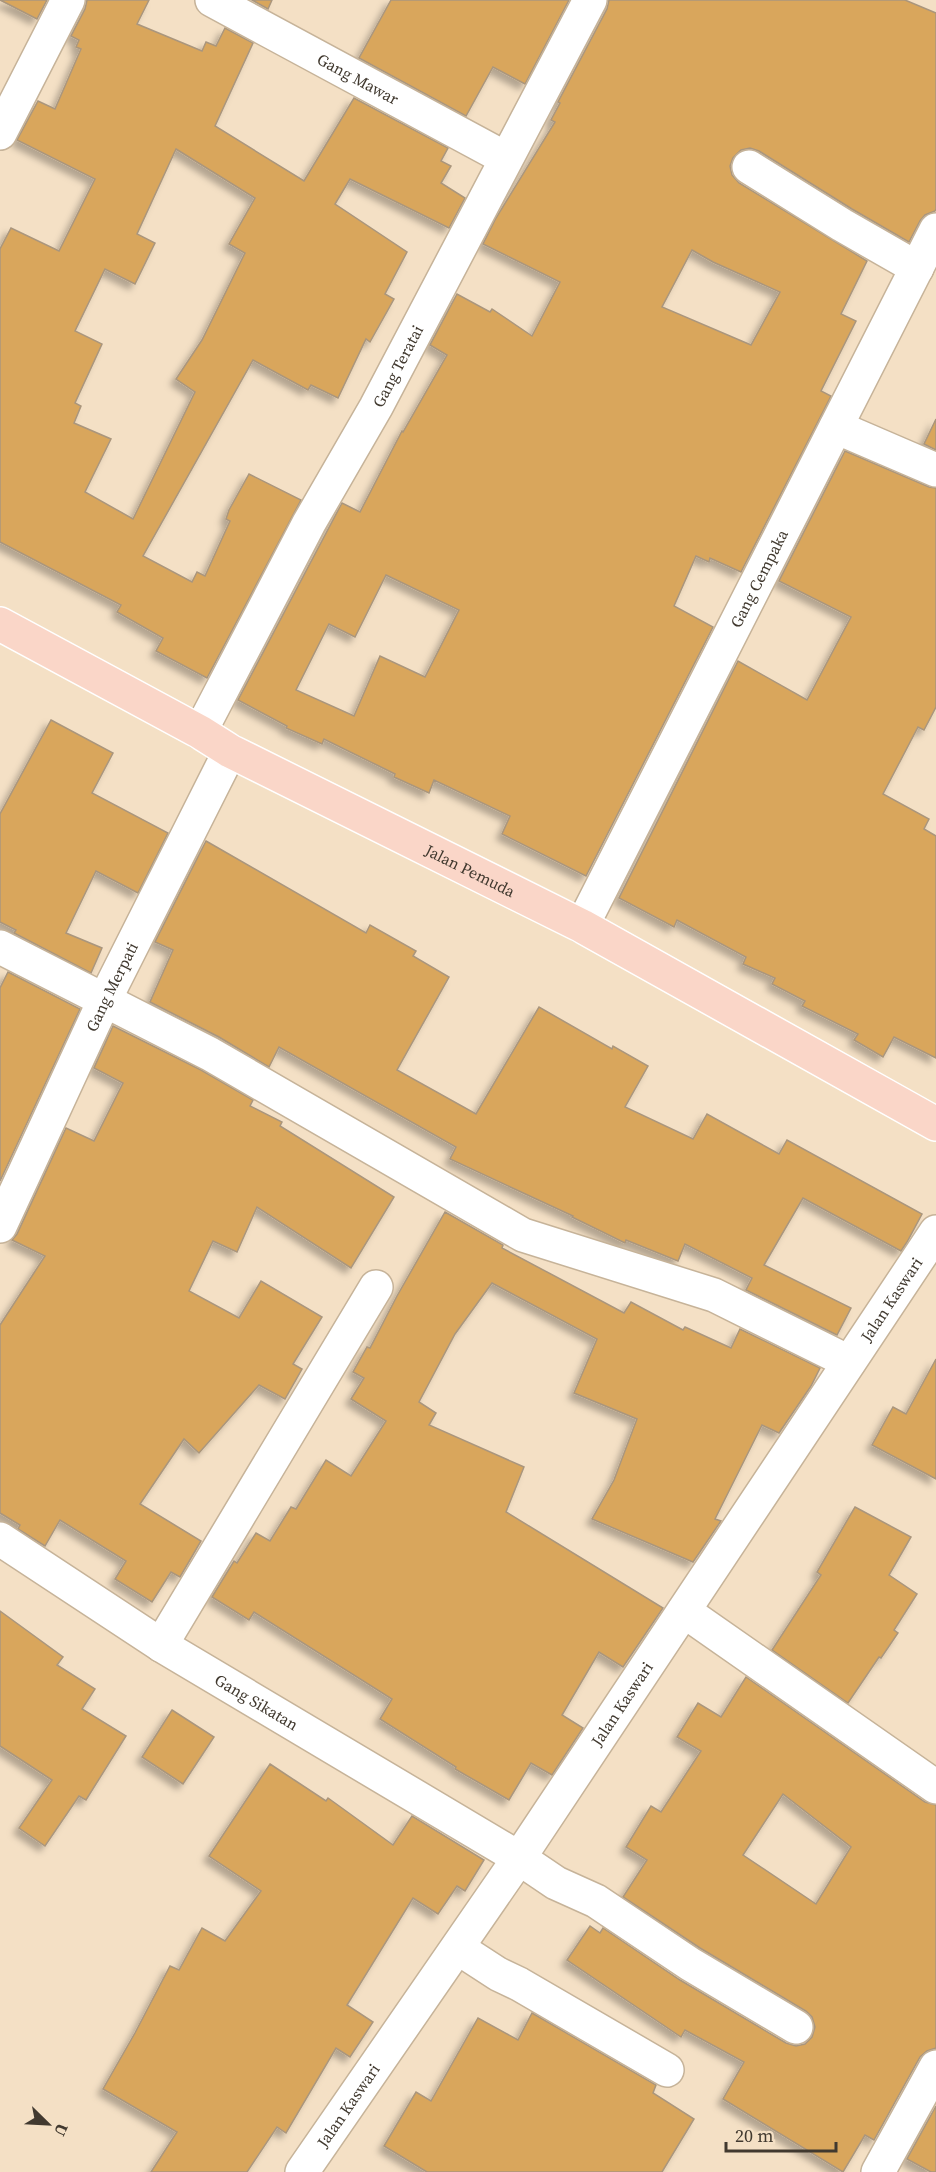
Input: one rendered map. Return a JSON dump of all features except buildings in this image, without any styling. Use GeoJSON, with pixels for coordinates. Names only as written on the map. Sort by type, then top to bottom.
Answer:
{"type":"FeatureCollection","features":[{"type":"Feature","properties":{"kind":"main road","name":"Jalan Pemuda"},"geometry":{"type":"LineString","coordinates":[[0,624],[201,732],[230,751],[582,926],[936,1124]]}},
{"type":"Feature","properties":{"kind":"street"},"geometry":{"type":"LineString","coordinates":[[0,133],[68,0]]}},
{"type":"Feature","properties":{"kind":"street","name":"Gang Mawar"},"geometry":{"type":"LineString","coordinates":[[212,0],[506,158]]}},
{"type":"Feature","properties":{"kind":"street","name":"Gang Teratai"},"geometry":{"type":"LineString","coordinates":[[201,732],[309,523],[376,407],[591,0]]}},
{"type":"Feature","properties":{"kind":"street"},"geometry":{"type":"LineString","coordinates":[[749,167],[917,268]]}},
{"type":"Feature","properties":{"kind":"street","name":"Gang Cempaka"},"geometry":{"type":"LineString","coordinates":[[582,926],[936,230]]}},
{"type":"Feature","properties":{"kind":"street"},"geometry":{"type":"LineString","coordinates":[[836,427],[936,470]]}},
{"type":"Feature","properties":{"kind":"street","name":"Gang Merpati"},"geometry":{"type":"LineString","coordinates":[[0,1226],[104,1001],[230,751]]}},
{"type":"Feature","properties":{"kind":"street"},"geometry":{"type":"LineString","coordinates":[[0,947],[210,1054],[523,1235],[714,1295],[849,1362]]}},
{"type":"Feature","properties":{"kind":"street","name":"Jalan Kaswari"},"geometry":{"type":"LineString","coordinates":[[302,2172],[519,1858],[936,1232]]}},
{"type":"Feature","properties":{"kind":"street"},"geometry":{"type":"LineString","coordinates":[[161,1645],[376,1287]]}},
{"type":"Feature","properties":{"kind":"street","name":"Gang Sikatan"},"geometry":{"type":"LineString","coordinates":[[0,1539],[161,1645],[519,1858],[556,1883],[596,1901],[690,1964],[796,2027]]}},
{"type":"Feature","properties":{"kind":"street"},"geometry":{"type":"LineString","coordinates":[[684,1611],[936,1787]]}},
{"type":"Feature","properties":{"kind":"street"},"geometry":{"type":"LineString","coordinates":[[458,1948],[494,1972],[519,1984],[667,2070]]}},
{"type":"Feature","properties":{"kind":"street"},"geometry":{"type":"LineString","coordinates":[[878,2172],[936,2067]]}}]}
